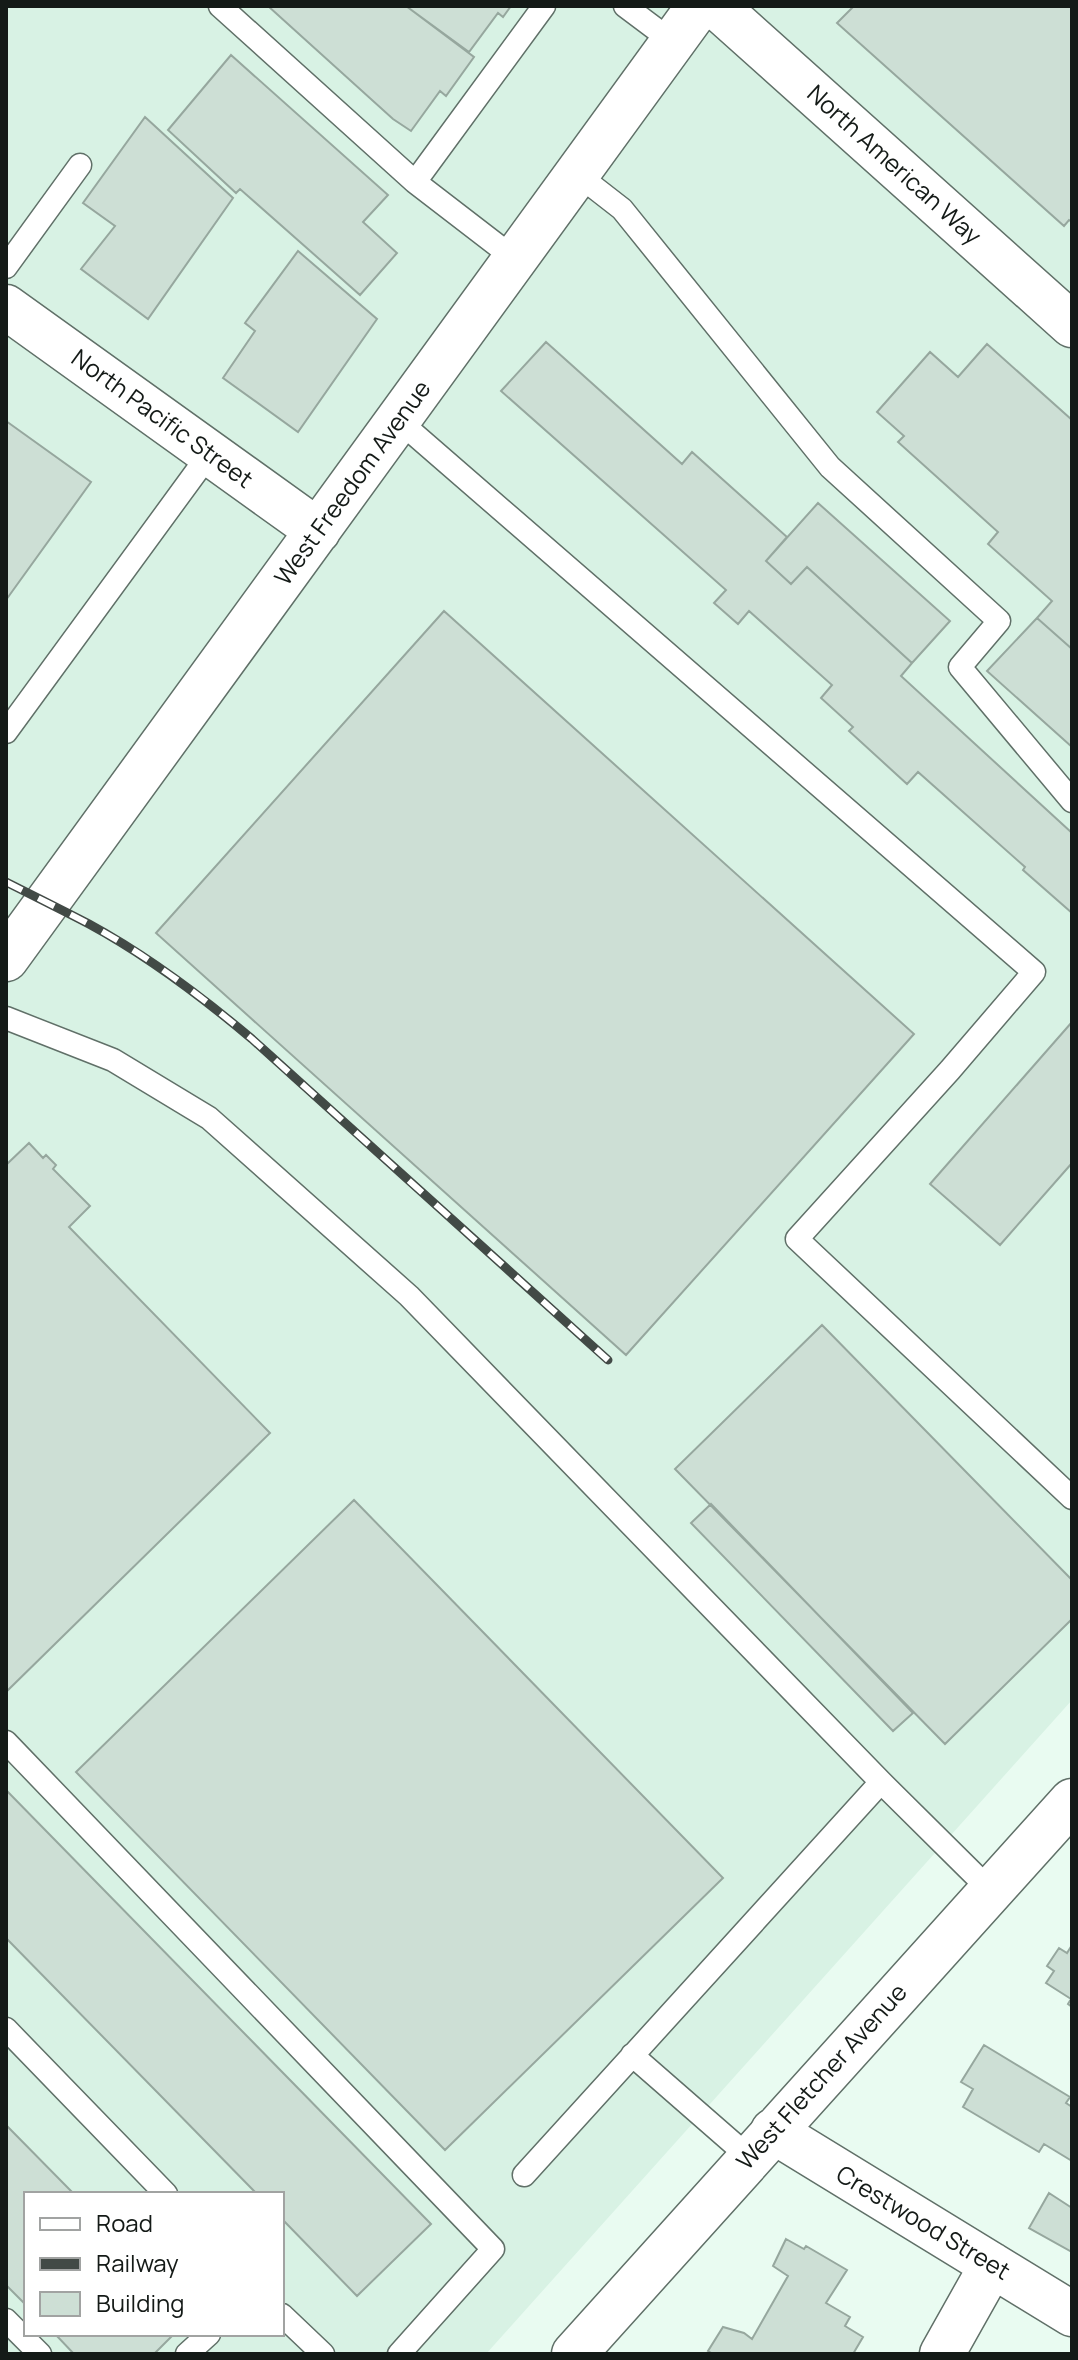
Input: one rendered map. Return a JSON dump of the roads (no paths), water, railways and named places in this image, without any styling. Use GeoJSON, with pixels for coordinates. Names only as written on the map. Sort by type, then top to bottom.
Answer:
{"type":"FeatureCollection","features":[{"type":"Feature","properties":{"kind":"street","name":"West Freedom Avenue"},"geometry":{"type":"LineString","coordinates":[[6,959],[699,6]]}},
{"type":"Feature","properties":{"kind":"street","name":"North American Way"},"geometry":{"type":"LineString","coordinates":[[716,6],[1072,325]]}},
{"type":"Feature","properties":{"kind":"street","name":"North Pacific Street"},"geometry":{"type":"LineString","coordinates":[[6,307],[318,531]]}},
{"type":"Feature","properties":{"kind":"street","name":"West Fletcher Avenue"},"geometry":{"type":"LineString","coordinates":[[574,2354],[1072,1801]]}},
{"type":"Feature","properties":{"kind":"street","name":"Crestwood Street"},"geometry":{"type":"LineString","coordinates":[[762,2145],[992,2265],[1072,2314]]}},
{"type":"Feature","properties":{"kind":"street"},"geometry":{"type":"LineString","coordinates":[[942,2354],[992,2265]]}},
{"type":"Feature","properties":{"kind":"lane"},"geometry":{"type":"LineString","coordinates":[[220,6],[415,182],[515,259]]}},
{"type":"Feature","properties":{"kind":"lane"},"geometry":{"type":"LineString","coordinates":[[415,182],[544,6]]}},
{"type":"Feature","properties":{"kind":"lane"},"geometry":{"type":"LineString","coordinates":[[625,6],[673,42]]}},
{"type":"Feature","properties":{"kind":"lane"},"geometry":{"type":"LineString","coordinates":[[6,267],[80,165]]}},
{"type":"Feature","properties":{"kind":"lane"},"geometry":{"type":"LineString","coordinates":[[577,174],[622,209],[830,467],[999,621],[960,667],[1072,801]]}},
{"type":"Feature","properties":{"kind":"lane"},"geometry":{"type":"LineString","coordinates":[[398,420],[1034,972],[797,1239],[1072,1498]]}},
{"type":"Feature","properties":{"kind":"lane"},"geometry":{"type":"LineString","coordinates":[[6,732],[210,453]]}},
{"type":"Feature","properties":{"kind":"lane"},"geometry":{"type":"LineString","coordinates":[[6,1018],[113,1060],[209,1118],[409,1296],[881,1782],[991,1891]]}},
{"type":"Feature","properties":{"kind":"lane"},"geometry":{"type":"LineString","coordinates":[[6,1742],[493,2249],[399,2354]]}},
{"type":"Feature","properties":{"kind":"lane"},"geometry":{"type":"LineString","coordinates":[[524,2175],[881,1782]]}},
{"type":"Feature","properties":{"kind":"lane"},"geometry":{"type":"LineString","coordinates":[[6,2029],[164,2192]]}},
{"type":"Feature","properties":{"kind":"lane"},"geometry":{"type":"LineString","coordinates":[[632,2055],[762,2145]]}},
{"type":"Feature","properties":{"kind":"lane"},"geometry":{"type":"LineString","coordinates":[[284,2317],[323,2354]]}},
{"type":"Feature","properties":{"kind":"lane"},"geometry":{"type":"LineString","coordinates":[[6,2320],[40,2354]]}},
{"type":"Feature","properties":{"kind":"lane"},"geometry":{"type":"LineString","coordinates":[[187,2354],[207,2336]]}},
{"type":"Feature","properties":{"kind":"railway"},"geometry":{"type":"LineString","coordinates":[[6,882],[111,936],[213,1007],[608,1360]]}}]}
